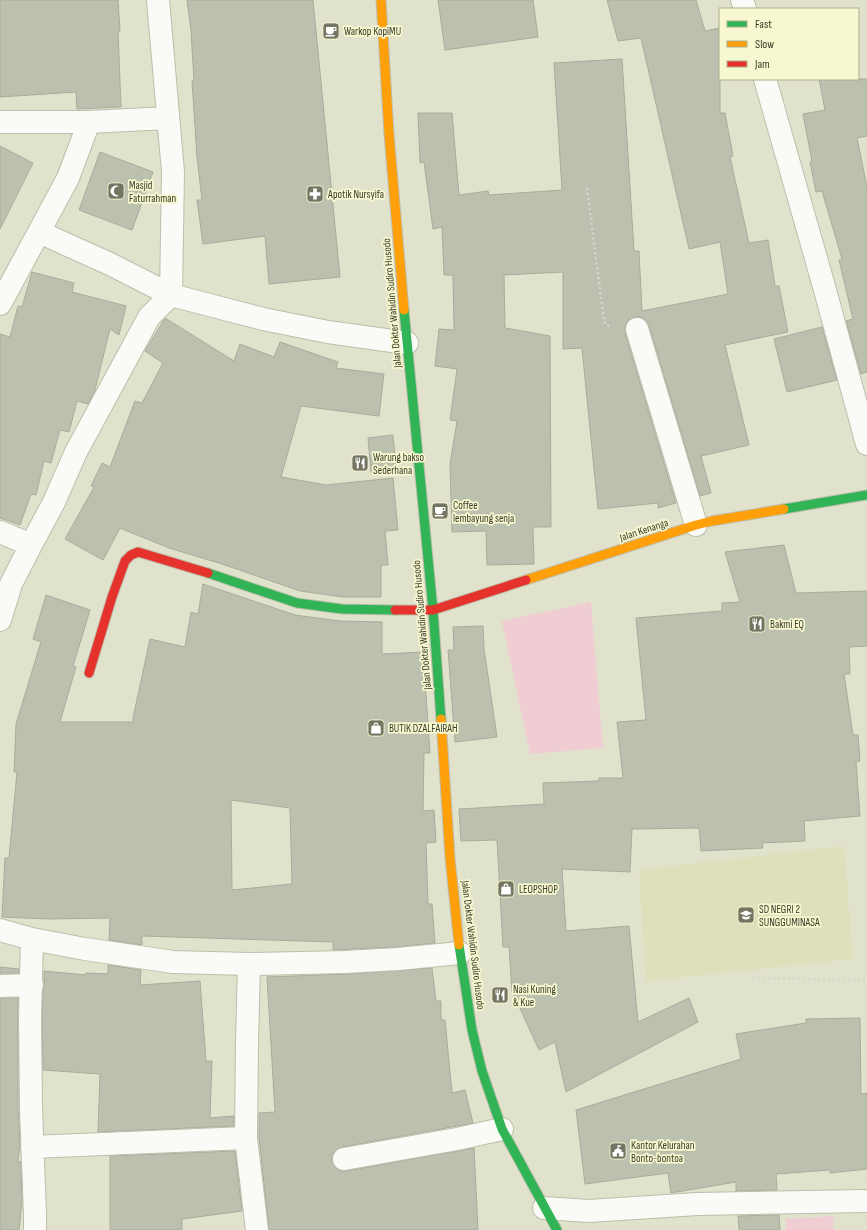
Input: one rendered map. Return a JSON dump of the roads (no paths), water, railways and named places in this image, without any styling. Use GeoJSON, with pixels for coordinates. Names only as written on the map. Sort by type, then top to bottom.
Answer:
{"type":"FeatureCollection","features":[{"type":"Feature","properties":{"kind":"street"},"geometry":{"type":"LineString","coordinates":[[0,620],[12,584],[31,544],[54,502],[76,452],[149,317],[171,295],[173,172],[158,0]]}},
{"type":"Feature","properties":{"kind":"street","name":"Jalan Dokter Wahidin Sudiro Husodo"},"geometry":{"type":"LineString","coordinates":[[381,0],[389,134],[407,343],[434,610],[450,858],[460,953],[472,1030],[482,1071],[502,1129],[556,1230]]}},
{"type":"Feature","properties":{"kind":"street"},"geometry":{"type":"LineString","coordinates":[[765,80],[867,444]]}},
{"type":"Feature","properties":{"kind":"street"},"geometry":{"type":"LineString","coordinates":[[0,122],[89,122],[168,118]]}},
{"type":"Feature","properties":{"kind":"street"},"geometry":{"type":"LineString","coordinates":[[0,304],[68,178],[89,122]]}},
{"type":"Feature","properties":{"kind":"street"},"geometry":{"type":"LineString","coordinates":[[39,232],[110,264],[171,295],[263,319],[328,332],[407,343]]}},
{"type":"Feature","properties":{"kind":"street"},"geometry":{"type":"LineString","coordinates":[[636,329],[696,526]]}},
{"type":"Feature","properties":{"kind":"street","name":"Jalan Kenanga"},"geometry":{"type":"LineString","coordinates":[[89,673],[125,560],[138,552],[218,576],[297,603],[342,609],[434,610],[696,526],[720,520],[867,495]]}},
{"type":"Feature","properties":{"kind":"street"},"geometry":{"type":"LineString","coordinates":[[0,532],[31,544]]}},
{"type":"Feature","properties":{"kind":"street"},"geometry":{"type":"LineString","coordinates":[[0,930],[32,939],[85,949],[173,962],[249,964],[345,962],[460,953]]}},
{"type":"Feature","properties":{"kind":"street"},"geometry":{"type":"LineString","coordinates":[[32,939],[30,1018],[35,1230]]}},
{"type":"Feature","properties":{"kind":"street"},"geometry":{"type":"LineString","coordinates":[[249,964],[246,1041],[246,1138],[257,1230]]}},
{"type":"Feature","properties":{"kind":"street"},"geometry":{"type":"LineString","coordinates":[[0,986],[32,985]]}},
{"type":"Feature","properties":{"kind":"street"},"geometry":{"type":"LineString","coordinates":[[344,1159],[457,1139],[502,1129]]}},
{"type":"Feature","properties":{"kind":"street"},"geometry":{"type":"LineString","coordinates":[[32,1147],[246,1138]]}},
{"type":"Feature","properties":{"kind":"street"},"geometry":{"type":"LineString","coordinates":[[544,1208],[589,1211],[697,1204],[867,1201]]}},
{"type":"Feature","properties":{"kind":"place","name":"Warkop KopiMU"},"geometry":{"type":"Point","coordinates":[331,31]}},
{"type":"Feature","properties":{"kind":"place","name":"Masjid Faturrahman"},"geometry":{"type":"Point","coordinates":[116,191]}},
{"type":"Feature","properties":{"kind":"place","name":"Apotik Nursyifa"},"geometry":{"type":"Point","coordinates":[315,194]}},
{"type":"Feature","properties":{"kind":"place","name":"Warung bakso Sederhana"},"geometry":{"type":"Point","coordinates":[360,463]}},
{"type":"Feature","properties":{"kind":"place","name":"Coffee lembayung senja"},"geometry":{"type":"Point","coordinates":[440,511]}},
{"type":"Feature","properties":{"kind":"place","name":"Bakmi EQ"},"geometry":{"type":"Point","coordinates":[757,624]}},
{"type":"Feature","properties":{"kind":"place","name":"BUTIK DZALFAIRAH"},"geometry":{"type":"Point","coordinates":[376,728]}},
{"type":"Feature","properties":{"kind":"place","name":"LEOPSHOP"},"geometry":{"type":"Point","coordinates":[506,889]}},
{"type":"Feature","properties":{"kind":"place","name":"SD NEGRI 2 SUNGGUMINASA"},"geometry":{"type":"Point","coordinates":[746,915]}},
{"type":"Feature","properties":{"kind":"place","name":"Nasi Kuning & Kue"},"geometry":{"type":"Point","coordinates":[500,995]}},
{"type":"Feature","properties":{"kind":"place","name":"Kantor Kelurahan Bonto-bontoa"},"geometry":{"type":"Point","coordinates":[618,1151]}}]}
